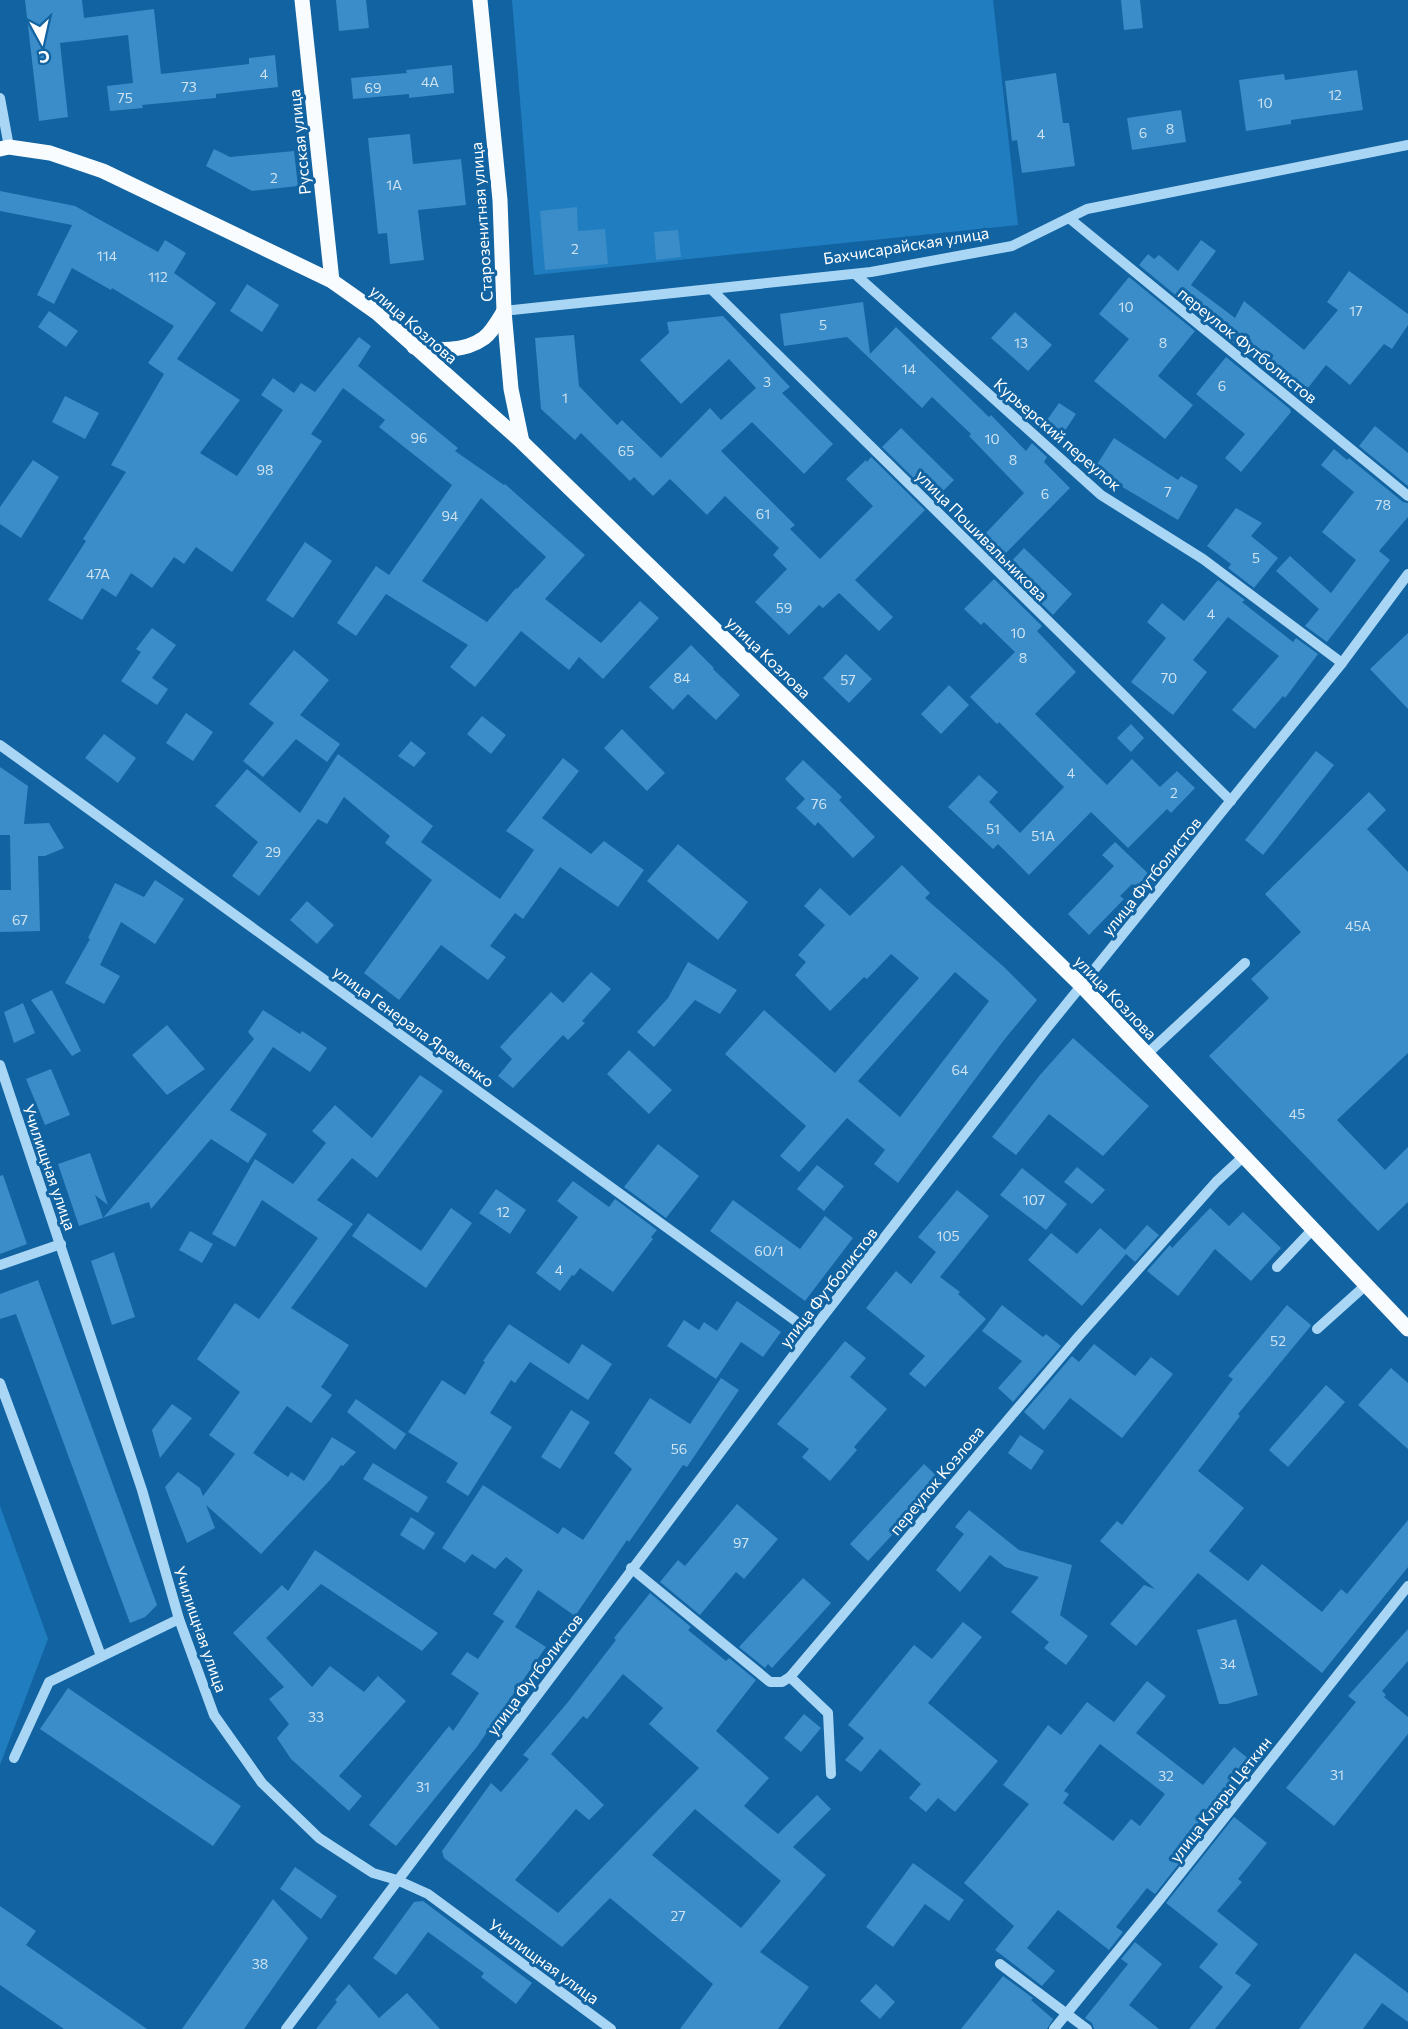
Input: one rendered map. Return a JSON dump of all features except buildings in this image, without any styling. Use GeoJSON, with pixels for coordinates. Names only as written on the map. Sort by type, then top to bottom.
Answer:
{"type":"FeatureCollection","features":[{"type":"Feature","properties":{"kind":"main road","name":"Русская улица"},"geometry":{"type":"LineString","coordinates":[[302,0],[332,280]]}},
{"type":"Feature","properties":{"kind":"main road","name":"Старозенитная улица"},"geometry":{"type":"LineString","coordinates":[[480,0],[500,200],[504,311],[511,389],[522,442]]}},
{"type":"Feature","properties":{"kind":"main road","name":"улица Козлова"},"geometry":{"type":"LineString","coordinates":[[5,148],[50,153],[104,171],[332,280],[376,312],[522,442],[1082,986],[1408,1329]]}},
{"type":"Feature","properties":{"kind":"main road"},"geometry":{"type":"LineString","coordinates":[[414,347],[443,351],[466,347],[486,337],[504,311]]}},
{"type":"Feature","properties":{"kind":"street"},"geometry":{"type":"LineString","coordinates":[[0,98],[5,148]]}},
{"type":"Feature","properties":{"kind":"street","name":"Бахчисарайская улица"},"geometry":{"type":"LineString","coordinates":[[504,311],[855,274],[1012,246],[1087,209],[1408,145]]}},
{"type":"Feature","properties":{"kind":"street","name":"переулок Футболистов"},"geometry":{"type":"LineString","coordinates":[[1069,218],[1408,496]]}},
{"type":"Feature","properties":{"kind":"street","name":"Курьерский переулок"},"geometry":{"type":"LineString","coordinates":[[855,274],[1101,495],[1203,559],[1342,663]]}},
{"type":"Feature","properties":{"kind":"street","name":"улица Пошивальникова"},"geometry":{"type":"LineString","coordinates":[[711,289],[1231,801]]}},
{"type":"Feature","properties":{"kind":"street","name":"улица Футболистов"},"geometry":{"type":"LineString","coordinates":[[286,2029],[811,1332],[1082,986],[1342,663],[1408,574]]}},
{"type":"Feature","properties":{"kind":"street","name":"улица Генерала Яременко"},"geometry":{"type":"LineString","coordinates":[[0,745],[811,1332]]}},
{"type":"Feature","properties":{"kind":"street"},"geometry":{"type":"LineString","coordinates":[[1147,1054],[1245,963]]}},
{"type":"Feature","properties":{"kind":"street","name":"Училищная улица"},"geometry":{"type":"LineString","coordinates":[[0,1065],[3,1082],[61,1244],[142,1490],[179,1619],[214,1715],[262,1783],[319,1838],[373,1873],[397,1880],[428,1894],[611,2029]]}},
{"type":"Feature","properties":{"kind":"street","name":"переулок Козлова"},"geometry":{"type":"LineString","coordinates":[[790,1677],[1070,1346],[1216,1182],[1244,1157]]}},
{"type":"Feature","properties":{"kind":"street"},"geometry":{"type":"LineString","coordinates":[[1277,1267],[1313,1229]]}},
{"type":"Feature","properties":{"kind":"street"},"geometry":{"type":"LineString","coordinates":[[0,1266],[61,1244]]}},
{"type":"Feature","properties":{"kind":"street"},"geometry":{"type":"LineString","coordinates":[[1317,1329],[1366,1285]]}},
{"type":"Feature","properties":{"kind":"street"},"geometry":{"type":"LineString","coordinates":[[0,1383],[101,1656]]}},
{"type":"Feature","properties":{"kind":"street"},"geometry":{"type":"LineString","coordinates":[[632,1568],[770,1682],[782,1682],[790,1677],[828,1713],[831,1773]]}},
{"type":"Feature","properties":{"kind":"street","name":"улица Клары Цеткин"},"geometry":{"type":"LineString","coordinates":[[1054,2029],[1157,1903],[1408,1586]]}},
{"type":"Feature","properties":{"kind":"street"},"geometry":{"type":"LineString","coordinates":[[14,1758],[50,1682],[179,1619]]}},
{"type":"Feature","properties":{"kind":"street"},"geometry":{"type":"LineString","coordinates":[[1000,1964],[1087,2029]]}},
{"type":"Feature","properties":{"kind":"shaded area"},"geometry":{"type":"Polygon","coordinates":[[[512,0],[993,0],[1018,225],[534,275],[512,0]]]}},
{"type":"Feature","properties":{"kind":"shaded area"},"geometry":{"type":"Polygon","coordinates":[[[0,1506],[48,1639],[0,1765],[0,1506]]]}}]}
